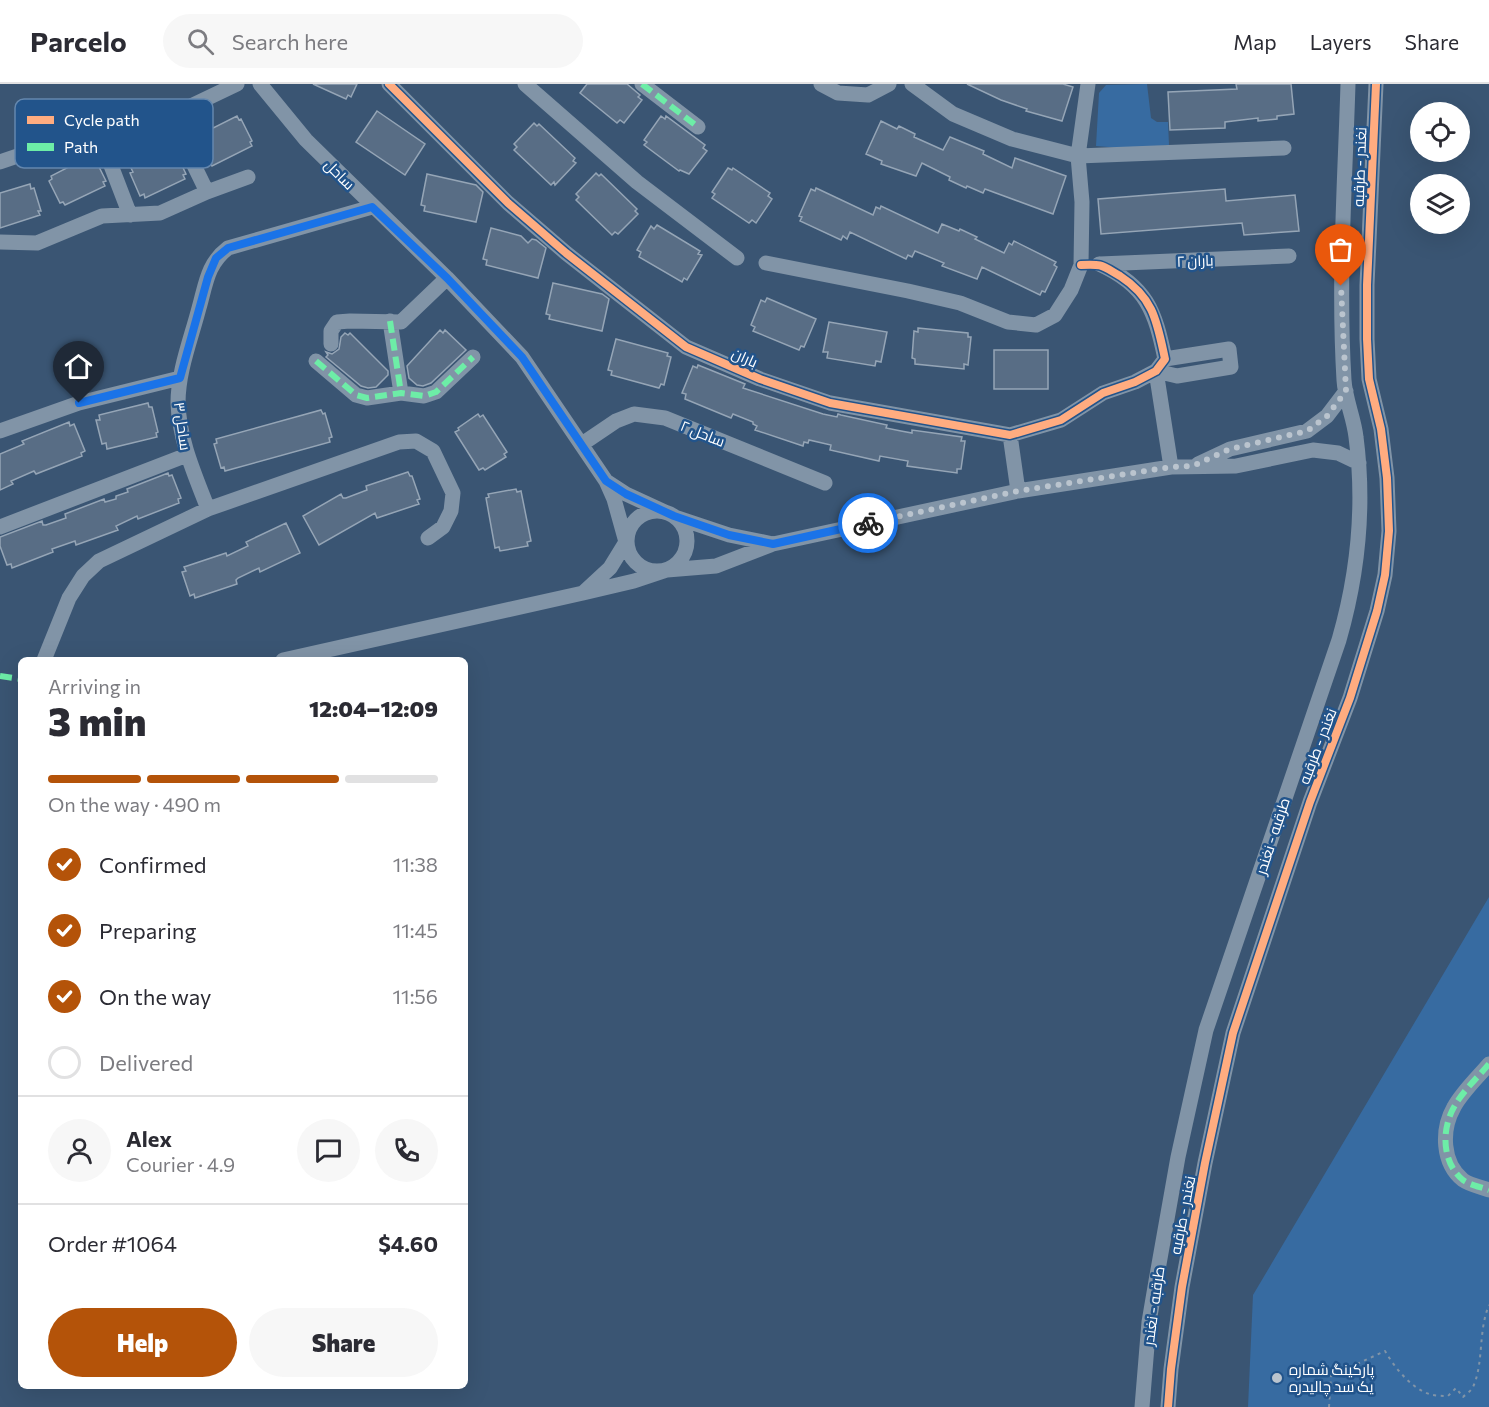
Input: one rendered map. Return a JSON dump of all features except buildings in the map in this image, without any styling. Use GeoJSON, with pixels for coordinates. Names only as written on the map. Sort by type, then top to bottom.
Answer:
{"type":"FeatureCollection","features":[{"type":"Feature","properties":{"kind":"street"},"geometry":{"type":"LineString","coordinates":[[206,99],[237,84]]}},
{"type":"Feature","properties":{"kind":"street","name":"ساحل"},"geometry":{"type":"LineString","coordinates":[[260,84],[306,140],[447,278],[522,357],[606,481],[627,542]]}},
{"type":"Feature","properties":{"kind":"street","name":"باران"},"geometry":{"type":"LineString","coordinates":[[389,84],[524,217],[566,253],[686,347],[760,379],[830,403],[1011,435],[1060,420],[1103,393],[1135,382],[1160,365]]}},
{"type":"Feature","properties":{"kind":"street"},"geometry":{"type":"LineString","coordinates":[[525,84],[637,182],[737,258]]}},
{"type":"Feature","properties":{"kind":"street"},"geometry":{"type":"LineString","coordinates":[[642,84],[698,127]]}},
{"type":"Feature","properties":{"kind":"street"},"geometry":{"type":"LineString","coordinates":[[821,84],[838,93],[868,95],[889,84]]}},
{"type":"Feature","properties":{"kind":"street"},"geometry":{"type":"LineString","coordinates":[[912,84],[953,114],[1012,139],[1078,156],[1284,148]]}},
{"type":"Feature","properties":{"kind":"street"},"geometry":{"type":"LineString","coordinates":[[766,263],[960,303],[1008,322],[1036,325],[1055,315],[1071,290],[1081,265],[1082,202],[1078,156],[1088,84]]}},
{"type":"Feature","properties":{"kind":"street","name":"طرقبه - نغندر"},"geometry":{"type":"LineString","coordinates":[[1142,1407],[1149,1322],[1178,1157],[1206,1030],[1350,603],[1359,526],[1361,483],[1356,435],[1346,391],[1341,286],[1348,84]]}},
{"type":"Feature","properties":{"kind":"street","name":"نغندر - طرقبه"},"geometry":{"type":"LineString","coordinates":[[1168,1407],[1182,1287],[1205,1163],[1233,1033],[1310,802],[1353,688],[1377,611],[1385,575],[1389,531],[1387,478],[1381,429],[1370,379],[1367,339],[1367,285],[1376,84]]}},
{"type":"Feature","properties":{"kind":"street"},"geometry":{"type":"LineString","coordinates":[[0,162],[15,157]]}},
{"type":"Feature","properties":{"kind":"street"},"geometry":{"type":"LineString","coordinates":[[112,168],[130,215]]}},
{"type":"Feature","properties":{"kind":"street"},"geometry":{"type":"LineString","coordinates":[[195,168],[207,192]]}},
{"type":"Feature","properties":{"kind":"street"},"geometry":{"type":"LineString","coordinates":[[0,243],[37,243],[102,216],[160,213],[248,177]]}},
{"type":"Feature","properties":{"kind":"street","name":"ساحل ۳"},"geometry":{"type":"LineString","coordinates":[[208,509],[187,455],[178,404],[180,378],[208,277],[216,258],[228,248],[372,207]]}},
{"type":"Feature","properties":{"kind":"street","name":"باران ۲"},"geometry":{"type":"LineString","coordinates":[[1081,265],[1290,256]]}},
{"type":"Feature","properties":{"kind":"street"},"geometry":{"type":"LineString","coordinates":[[1100,264],[1135,286],[1148,302],[1158,324],[1171,467]]}},
{"type":"Feature","properties":{"kind":"street"},"geometry":{"type":"LineString","coordinates":[[332,344],[331,331],[337,322],[400,322],[447,278]]}},
{"type":"Feature","properties":{"kind":"street"},"geometry":{"type":"LineString","coordinates":[[390,321],[401,393]]}},
{"type":"Feature","properties":{"kind":"street"},"geometry":{"type":"LineString","coordinates":[[316,361],[356,395],[367,398],[401,393],[424,396],[436,392],[473,357]]}},
{"type":"Feature","properties":{"kind":"street"},"geometry":{"type":"LineString","coordinates":[[0,431],[79,403],[180,378]]}},
{"type":"Feature","properties":{"kind":"street"},"geometry":{"type":"LineString","coordinates":[[1193,466],[1230,449],[1307,431],[1327,416],[1346,391]]}},
{"type":"Feature","properties":{"kind":"street","name":"ساحل ۲"},"geometry":{"type":"LineString","coordinates":[[582,444],[616,421],[634,414],[665,418],[825,483]]}},
{"type":"Feature","properties":{"kind":"street"},"geometry":{"type":"LineString","coordinates":[[1011,435],[1018,491]]}},
{"type":"Feature","properties":{"kind":"street"},"geometry":{"type":"LineString","coordinates":[[45,657],[69,598],[83,576],[99,561],[208,509],[399,442],[416,441],[433,451],[453,493],[451,511],[443,527],[428,538]]}},
{"type":"Feature","properties":{"kind":"street"},"geometry":{"type":"LineString","coordinates":[[296,657],[583,593],[634,581],[667,570],[682,558],[687,540],[685,531],[669,514],[646,513],[638,517],[628,533],[628,552],[640,566],[658,572],[667,570],[716,566],[773,544],[1018,491],[1171,467],[1236,466],[1313,450],[1338,453],[1359,463]]}},
{"type":"Feature","properties":{"kind":"street"},"geometry":{"type":"LineString","coordinates":[[0,527],[187,455]]}},
{"type":"Feature","properties":{"kind":"street","name":"ساحل"},"geometry":{"type":"LineString","coordinates":[[606,481],[626,494],[669,514],[729,535],[773,544]]}},
{"type":"Feature","properties":{"kind":"street"},"geometry":{"type":"LineString","coordinates":[[583,593],[610,568],[627,542]]}},
{"type":"Feature","properties":{"kind":"street"},"geometry":{"type":"LineString","coordinates":[[1489,1064],[1454,1107],[1448,1125],[1445,1149],[1450,1166],[1464,1181],[1489,1190]]}},
{"type":"Feature","properties":{"kind":"path"},"geometry":{"type":"LineString","coordinates":[[1329,1407],[1331,1376],[1385,1351],[1395,1368],[1410,1382],[1430,1394],[1448,1396],[1456,1388],[1463,1396],[1473,1389],[1481,1352],[1484,1319],[1489,1305]]}},
{"type":"Feature","properties":{"kind":"shaded area"},"geometry":{"type":"Polygon","coordinates":[[[1147,84],[1151,118],[1157,122],[1168,122],[1169,145],[1133,149],[1096,146],[1099,93],[1106,85],[1147,84]]]}},
{"type":"Feature","properties":{"kind":"shaded area"},"geometry":{"type":"Polygon","coordinates":[[[1489,897],[1489,1407],[1248,1407],[1253,1295],[1489,897]]]}},
{"type":"Feature","properties":{"kind":"marked path"},"geometry":{"type":"LineString","coordinates":[[642,84],[698,127]]}},
{"type":"Feature","properties":{"kind":"marked path"},"geometry":{"type":"LineString","coordinates":[[390,321],[401,393]]}},
{"type":"Feature","properties":{"kind":"marked path"},"geometry":{"type":"LineString","coordinates":[[316,361],[356,395],[367,398],[401,393],[424,396],[436,392],[473,357]]}},
{"type":"Feature","properties":{"kind":"marked path"},"geometry":{"type":"LineString","coordinates":[[0,676],[18,679]]}},
{"type":"Feature","properties":{"kind":"marked path"},"geometry":{"type":"LineString","coordinates":[[1489,1064],[1457,1101],[1450,1116],[1446,1136],[1447,1155],[1456,1173],[1466,1182],[1489,1190]]}},
{"type":"Feature","properties":{"kind":"cycle path"},"geometry":{"type":"LineString","coordinates":[[389,84],[508,203],[566,253],[686,347],[760,379],[830,403],[1010,435],[1061,420],[1103,393],[1135,382],[1156,371],[1165,359],[1156,322],[1147,302],[1131,284],[1120,276],[1102,266],[1081,265]]}},
{"type":"Feature","properties":{"kind":"cycle path"},"geometry":{"type":"LineString","coordinates":[[1168,1407],[1182,1287],[1205,1163],[1233,1033],[1310,802],[1350,698],[1377,611],[1385,575],[1389,531],[1387,478],[1381,429],[1369,379],[1367,339],[1367,285],[1376,84]]}},
{"type":"Feature","properties":{"kind":"way so far"},"geometry":{"type":"LineString","coordinates":[[868,523],[1018,491],[1171,467],[1193,466],[1230,449],[1307,431],[1327,416],[1346,391],[1341,286]]}},
{"type":"Feature","properties":{"kind":"place","name":"پارکینگ شماره یک سد چالیدره"},"geometry":{"type":"Point","coordinates":[1277,1378]}},
{"type":"Feature","properties":{"kind":"route"},"geometry":{"type":"LineString","coordinates":[[79,403],[180,378],[208,277],[216,258],[228,248],[372,207],[447,278],[522,357],[606,481],[626,494],[674,516],[729,535],[773,544],[868,523]]}}]}
